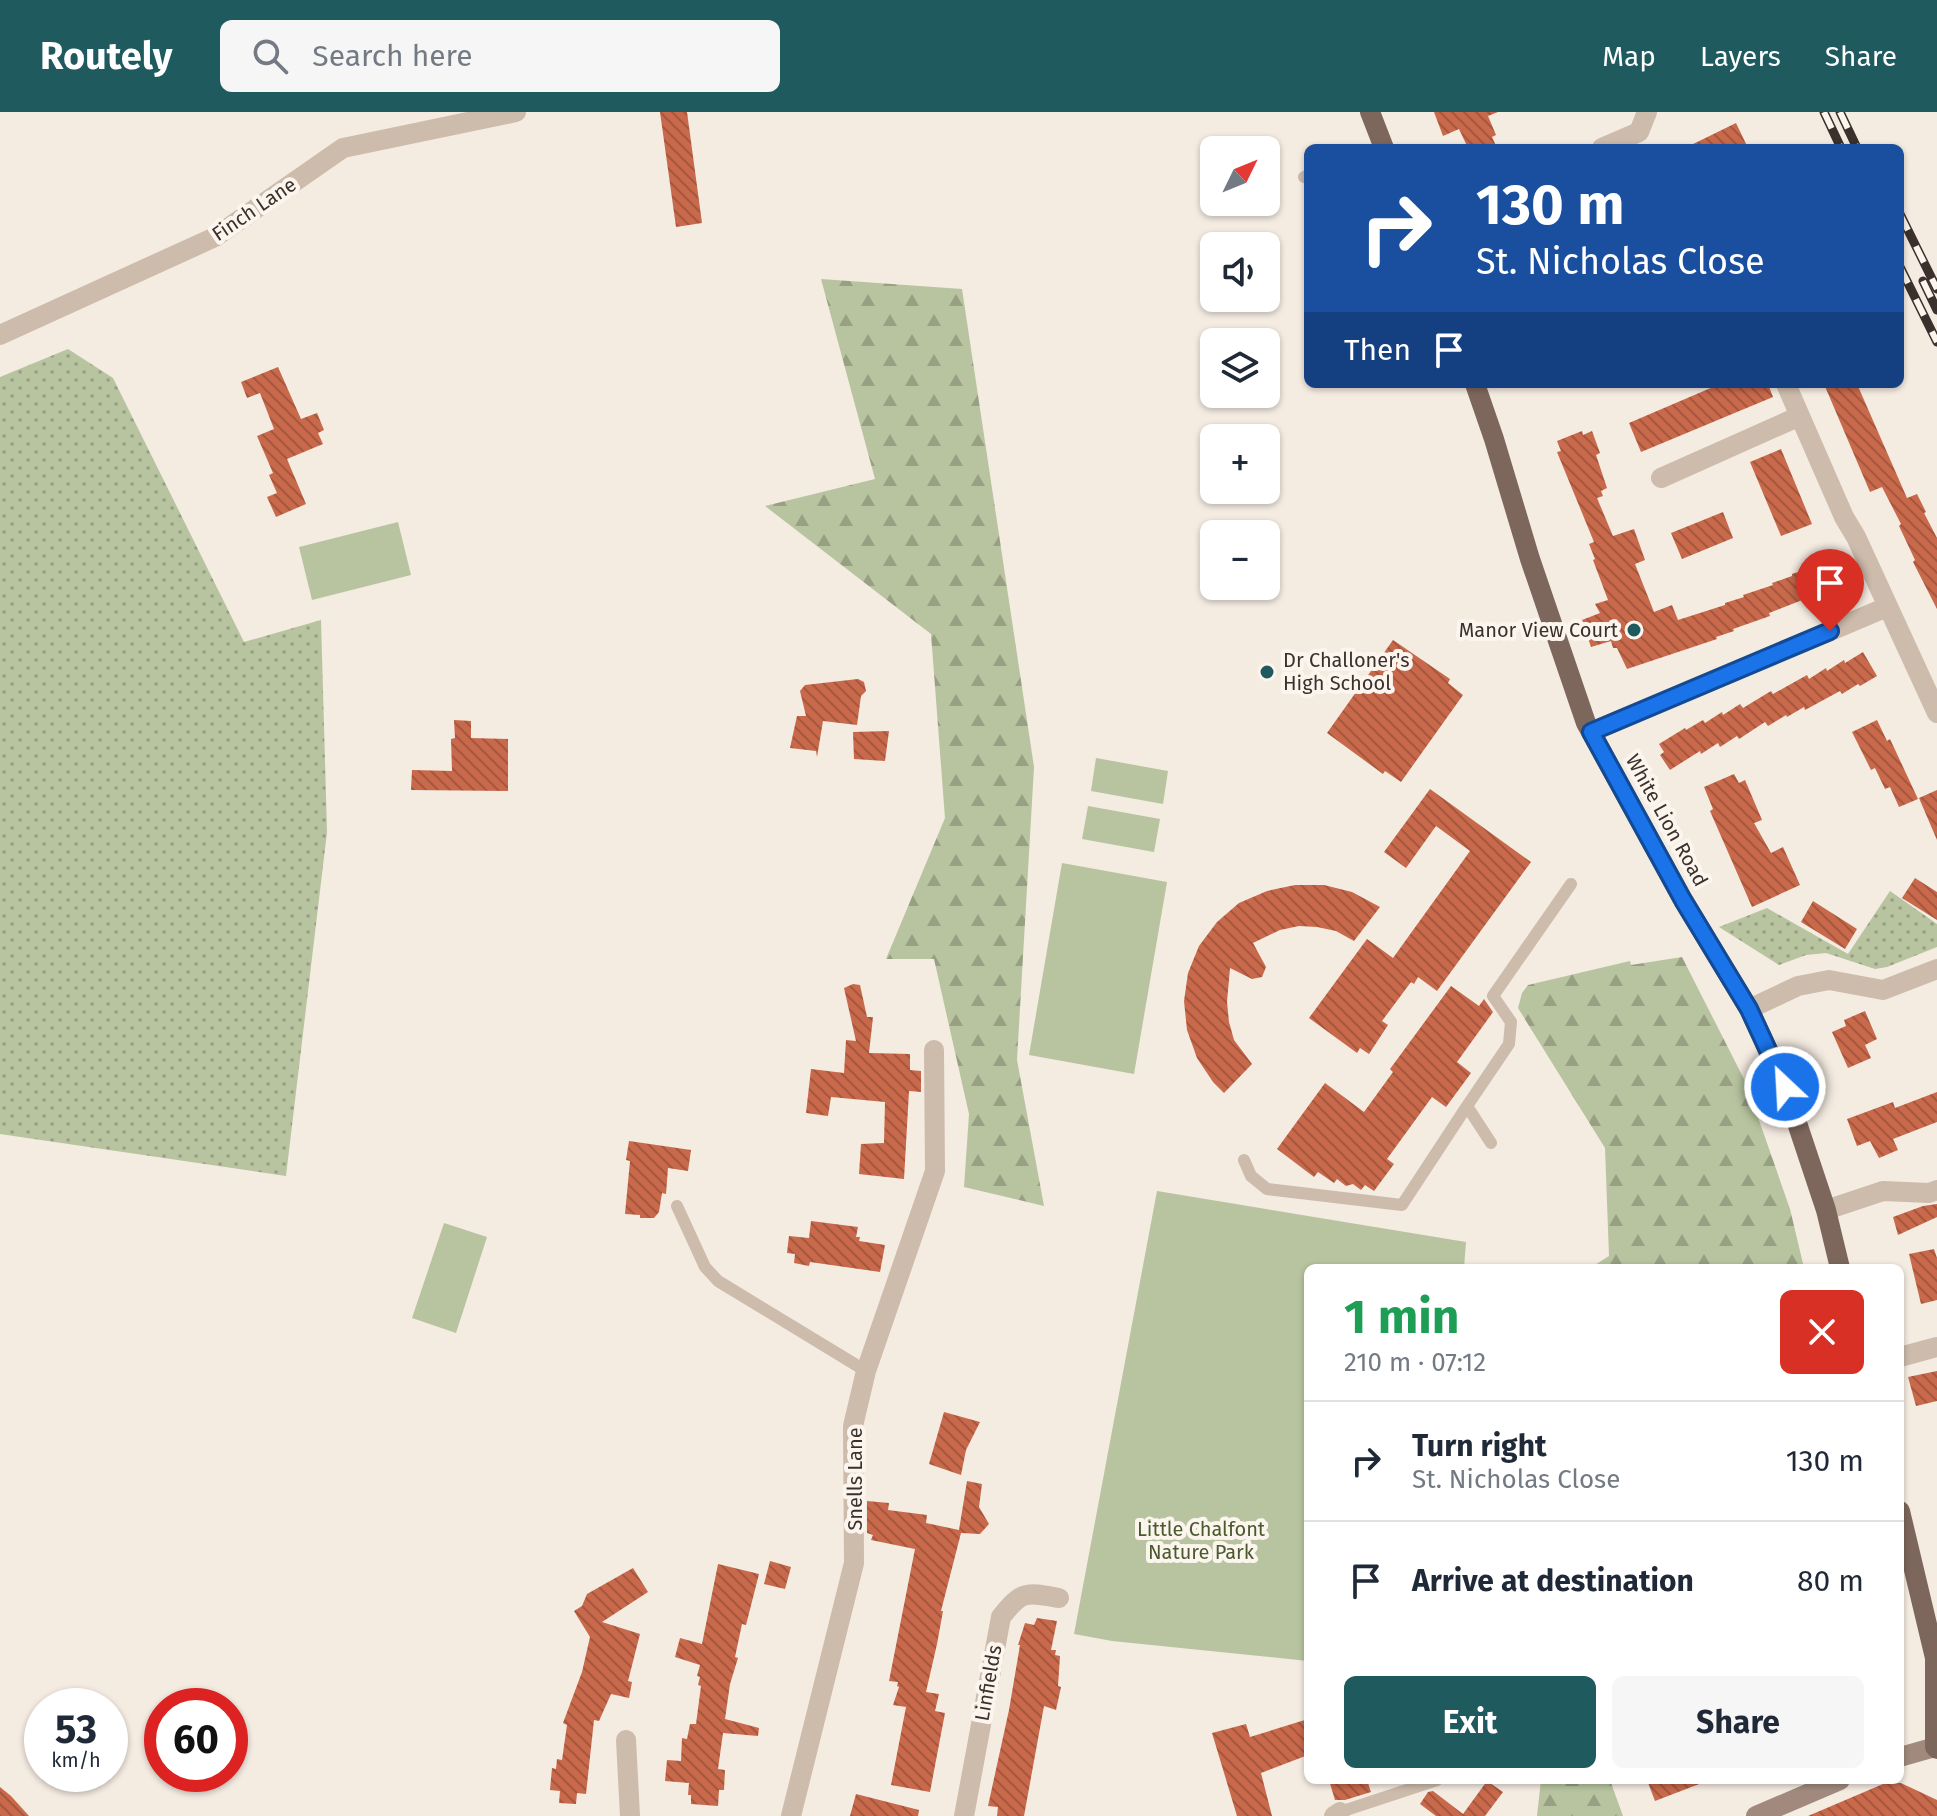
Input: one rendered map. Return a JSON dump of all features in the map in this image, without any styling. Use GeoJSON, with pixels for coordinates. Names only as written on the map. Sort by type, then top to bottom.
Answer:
{"type":"FeatureCollection","features":[{"type":"Feature","properties":{"kind":"main road"},"geometry":{"type":"LineString","coordinates":[[1370,112],[1382,144]]}},
{"type":"Feature","properties":{"kind":"main road","name":"White Lion Road"},"geometry":{"type":"LineString","coordinates":[[1476,388],[1586,723],[1683,900],[1749,1009],[1785,1087],[1826,1210],[1839,1264]]}},
{"type":"Feature","properties":{"kind":"main road"},"geometry":{"type":"LineString","coordinates":[[1904,1527],[1936,1658],[1936,1748],[1904,1756]]}},
{"type":"Feature","properties":{"kind":"main road"},"geometry":{"type":"LineString","coordinates":[[1756,1816],[1814,1785]]}},
{"type":"Feature","properties":{"kind":"street","name":"Finch Lane"},"geometry":{"type":"LineString","coordinates":[[0,335],[215,237],[343,148],[516,112]]}},
{"type":"Feature","properties":{"kind":"street"},"geometry":{"type":"LineString","coordinates":[[1611,144],[1639,132],[1647,112]]}},
{"type":"Feature","properties":{"kind":"street"},"geometry":{"type":"LineString","coordinates":[[1788,388],[1844,517],[1937,713]]}},
{"type":"Feature","properties":{"kind":"street"},"geometry":{"type":"LineString","coordinates":[[1661,478],[1800,416]]}},
{"type":"Feature","properties":{"kind":"street"},"geometry":{"type":"LineString","coordinates":[[1591,732],[1887,607]]}},
{"type":"Feature","properties":{"kind":"street"},"geometry":{"type":"LineString","coordinates":[[1749,1009],[1798,986],[1829,980],[1883,990],[1937,969]]}},
{"type":"Feature","properties":{"kind":"street","name":"Snells Lane"},"geometry":{"type":"LineString","coordinates":[[791,1816],[854,1563],[853,1426],[866,1371],[935,1171],[934,1050]]}},
{"type":"Feature","properties":{"kind":"street"},"geometry":{"type":"LineString","coordinates":[[1826,1210],[1883,1191],[1929,1193],[1937,1190]]}},
{"type":"Feature","properties":{"kind":"street"},"geometry":{"type":"LineString","coordinates":[[1904,1356],[1937,1347]]}},
{"type":"Feature","properties":{"kind":"street","name":"Linfields"},"geometry":{"type":"LineString","coordinates":[[964,1816],[1001,1617],[1014,1600],[1030,1592],[1059,1598]]}},
{"type":"Feature","properties":{"kind":"street"},"geometry":{"type":"LineString","coordinates":[[626,1740],[630,1816]]}},
{"type":"Feature","properties":{"kind":"lane"},"geometry":{"type":"LineString","coordinates":[[1244,1160],[1251,1176],[1267,1189],[1402,1205],[1509,1044],[1511,1022],[1493,996],[1571,884]]}},
{"type":"Feature","properties":{"kind":"lane"},"geometry":{"type":"LineString","coordinates":[[1467,1106],[1491,1143]]}},
{"type":"Feature","properties":{"kind":"lane"},"geometry":{"type":"LineString","coordinates":[[677,1206],[705,1267],[718,1281],[866,1371]]}},
{"type":"Feature","properties":{"kind":"lane"},"geometry":{"type":"LineString","coordinates":[[1337,1814],[1416,1784]]}},
{"type":"Feature","properties":{"kind":"green space"},"geometry":{"type":"Polygon","coordinates":[[[821,279],[962,289],[1034,767],[1017,1060],[1044,1206],[964,1187],[969,1114],[934,959],[886,959],[945,818],[931,634],[765,506],[875,479],[821,279]]]}},
{"type":"Feature","properties":{"kind":"green space"},"geometry":{"type":"Polygon","coordinates":[[[68,349],[113,378],[244,642],[321,620],[327,832],[286,1176],[0,1134],[0,377],[68,349]]]}},
{"type":"Feature","properties":{"kind":"green space"},"geometry":{"type":"Polygon","coordinates":[[[398,522],[411,575],[312,600],[299,547],[398,522]]]}},
{"type":"Feature","properties":{"kind":"green space"},"geometry":{"type":"Polygon","coordinates":[[[1096,758],[1168,771],[1163,804],[1091,791],[1096,758]]]}},
{"type":"Feature","properties":{"kind":"green space"},"geometry":{"type":"Polygon","coordinates":[[[1088,806],[1160,819],[1154,852],[1082,839],[1088,806]]]}},
{"type":"Feature","properties":{"kind":"green space"},"geometry":{"type":"Polygon","coordinates":[[[1062,863],[1167,882],[1134,1074],[1029,1055],[1062,863]]]}},
{"type":"Feature","properties":{"kind":"green space"},"geometry":{"type":"Polygon","coordinates":[[[1890,891],[1937,924],[1937,947],[1887,967],[1875,969],[1826,953],[1806,955],[1779,965],[1719,927],[1767,908],[1848,954],[1890,891]]]}},
{"type":"Feature","properties":{"kind":"green space"},"geometry":{"type":"Polygon","coordinates":[[[1682,957],[1746,1083],[1790,1209],[1803,1264],[1596,1264],[1609,1256],[1605,1148],[1518,1008],[1528,985],[1630,961],[1631,965],[1682,957]]]}},
{"type":"Feature","properties":{"kind":"green space","name":"Little Chalfont Nature Park"},"geometry":{"type":"Polygon","coordinates":[[[1157,1191],[1466,1242],[1464,1264],[1304,1264],[1304,1661],[1112,1641],[1074,1634],[1157,1191]]]}},
{"type":"Feature","properties":{"kind":"green space"},"geometry":{"type":"Polygon","coordinates":[[[444,1223],[487,1237],[456,1333],[412,1318],[444,1223]]]}},
{"type":"Feature","properties":{"kind":"green space"},"geometry":{"type":"Polygon","coordinates":[[[1541,1784],[1611,1784],[1623,1816],[1537,1816],[1541,1784]]]}},
{"type":"Feature","properties":{"kind":"building"},"geometry":{"type":"Polygon","coordinates":[[[660,112],[687,112],[702,223],[676,227],[660,112]]]}},
{"type":"Feature","properties":{"kind":"building"},"geometry":{"type":"Polygon","coordinates":[[[1434,112],[1498,112],[1488,116],[1496,135],[1492,137],[1495,144],[1466,144],[1459,129],[1443,136],[1434,112]]]}},
{"type":"Feature","properties":{"kind":"building"},"geometry":{"type":"Polygon","coordinates":[[[1736,123],[1746,144],[1693,144],[1736,123]]]}},
{"type":"Feature","properties":{"kind":"building"},"geometry":{"type":"Polygon","coordinates":[[[278,367],[301,419],[317,413],[324,430],[318,433],[323,444],[287,459],[306,504],[276,517],[267,497],[277,493],[269,475],[273,473],[257,436],[274,429],[260,393],[247,398],[241,382],[278,367]]]}},
{"type":"Feature","properties":{"kind":"building"},"geometry":{"type":"Polygon","coordinates":[[[1711,388],[1770,388],[1773,397],[1641,452],[1629,423],[1711,388]]]}},
{"type":"Feature","properties":{"kind":"building"},"geometry":{"type":"Polygon","coordinates":[[[1826,388],[1859,388],[1907,498],[1917,494],[1937,538],[1937,609],[1913,562],[1915,560],[1899,526],[1901,524],[1882,487],[1870,492],[1826,388]]]}},
{"type":"Feature","properties":{"kind":"building"},"geometry":{"type":"Polygon","coordinates":[[[1582,431],[1583,435],[1592,431],[1600,453],[1596,455],[1607,488],[1601,491],[1603,496],[1597,498],[1613,536],[1634,529],[1645,560],[1635,564],[1654,612],[1672,605],[1678,620],[1725,605],[1809,566],[1839,556],[1846,576],[1836,580],[1838,586],[1769,613],[1770,616],[1733,629],[1717,639],[1627,669],[1611,641],[1591,647],[1582,620],[1600,613],[1595,604],[1608,600],[1589,544],[1594,542],[1557,452],[1561,451],[1557,441],[1582,431]]]}},
{"type":"Feature","properties":{"kind":"building"},"geometry":{"type":"Polygon","coordinates":[[[1781,449],[1812,524],[1781,536],[1750,462],[1781,449]]]}},
{"type":"Feature","properties":{"kind":"building"},"geometry":{"type":"Polygon","coordinates":[[[1723,512],[1733,538],[1682,559],[1671,533],[1723,512]]]}},
{"type":"Feature","properties":{"kind":"building"},"geometry":{"type":"Polygon","coordinates":[[[1393,640],[1450,679],[1448,683],[1463,695],[1401,782],[1385,771],[1383,774],[1327,733],[1393,640]]]}},
{"type":"Feature","properties":{"kind":"building"},"geometry":{"type":"Polygon","coordinates":[[[1863,652],[1877,676],[1860,686],[1858,684],[1842,694],[1840,691],[1768,726],[1765,722],[1739,739],[1737,736],[1720,747],[1718,743],[1701,754],[1700,751],[1670,770],[1660,755],[1664,752],[1659,744],[1685,728],[1703,720],[1705,723],[1740,704],[1743,708],[1771,691],[1773,694],[1807,675],[1809,679],[1863,652]]]}},
{"type":"Feature","properties":{"kind":"building"},"geometry":{"type":"Polygon","coordinates":[[[858,679],[864,682],[866,691],[861,696],[857,725],[823,721],[817,757],[816,751],[790,748],[797,716],[806,716],[800,691],[805,685],[858,679]]]}},
{"type":"Feature","properties":{"kind":"building"},"geometry":{"type":"Polygon","coordinates":[[[454,720],[471,721],[471,738],[508,739],[508,791],[411,790],[412,770],[452,771],[454,720]]]}},
{"type":"Feature","properties":{"kind":"building"},"geometry":{"type":"Polygon","coordinates":[[[1877,720],[1887,741],[1890,739],[1918,799],[1899,807],[1890,787],[1885,789],[1875,768],[1871,770],[1852,732],[1877,720]]]}},
{"type":"Feature","properties":{"kind":"building"},"geometry":{"type":"Polygon","coordinates":[[[889,731],[885,761],[854,759],[853,732],[889,731]]]}},
{"type":"Feature","properties":{"kind":"building"},"geometry":{"type":"Polygon","coordinates":[[[1734,774],[1739,783],[1745,780],[1762,820],[1754,823],[1771,853],[1783,847],[1800,885],[1752,907],[1710,811],[1713,809],[1704,787],[1734,774]]]}},
{"type":"Feature","properties":{"kind":"building"},"geometry":{"type":"Polygon","coordinates":[[[1430,789],[1531,862],[1437,991],[1418,977],[1414,984],[1411,982],[1382,1021],[1388,1025],[1369,1054],[1360,1048],[1357,1053],[1309,1018],[1367,939],[1393,958],[1470,851],[1436,826],[1406,868],[1384,852],[1430,789]]]}},
{"type":"Feature","properties":{"kind":"building"},"geometry":{"type":"Polygon","coordinates":[[[1937,790],[1937,840],[1919,798],[1937,790]]]}},
{"type":"Feature","properties":{"kind":"building"},"geometry":{"type":"Polygon","coordinates":[[[1915,878],[1937,892],[1937,920],[1902,898],[1915,878]]]}},
{"type":"Feature","properties":{"kind":"building"},"geometry":{"type":"Polygon","coordinates":[[[1295,885],[1324,885],[1352,892],[1380,907],[1354,941],[1336,931],[1317,927],[1299,926],[1280,930],[1253,943],[1266,967],[1262,977],[1252,979],[1230,968],[1229,1022],[1234,1040],[1252,1064],[1224,1093],[1197,1058],[1187,1030],[1184,1001],[1188,973],[1199,946],[1217,922],[1239,903],[1267,891],[1295,885]]]}},
{"type":"Feature","properties":{"kind":"building"},"geometry":{"type":"Polygon","coordinates":[[[1813,901],[1857,929],[1845,949],[1801,922],[1813,901]]]}},
{"type":"Feature","properties":{"kind":"building"},"geometry":{"type":"Polygon","coordinates":[[[860,985],[867,1017],[873,1017],[869,1053],[910,1054],[910,1070],[921,1071],[921,1092],[909,1091],[904,1179],[859,1174],[861,1144],[884,1143],[885,1102],[831,1097],[828,1116],[806,1113],[811,1069],[844,1073],[846,1040],[856,1041],[844,988],[860,985]]]}},
{"type":"Feature","properties":{"kind":"building"},"geometry":{"type":"Polygon","coordinates":[[[1451,986],[1479,1006],[1484,999],[1493,1012],[1457,1062],[1471,1073],[1446,1107],[1432,1097],[1387,1159],[1394,1164],[1374,1191],[1365,1185],[1361,1190],[1353,1184],[1346,1186],[1337,1179],[1334,1183],[1318,1172],[1314,1177],[1277,1149],[1325,1083],[1364,1112],[1393,1072],[1390,1069],[1451,986]]]}},
{"type":"Feature","properties":{"kind":"building"},"geometry":{"type":"Polygon","coordinates":[[[1865,1011],[1877,1039],[1865,1045],[1871,1058],[1848,1068],[1832,1032],[1846,1026],[1844,1020],[1865,1011]]]}},
{"type":"Feature","properties":{"kind":"building"},"geometry":{"type":"Polygon","coordinates":[[[1937,1092],[1937,1122],[1893,1139],[1898,1150],[1879,1158],[1870,1141],[1857,1146],[1847,1119],[1893,1102],[1895,1108],[1937,1092]]]}},
{"type":"Feature","properties":{"kind":"building"},"geometry":{"type":"Polygon","coordinates":[[[629,1141],[691,1150],[688,1171],[668,1168],[666,1194],[662,1193],[659,1212],[654,1218],[625,1214],[629,1141]]]}},
{"type":"Feature","properties":{"kind":"building"},"geometry":{"type":"Polygon","coordinates":[[[1937,1204],[1937,1217],[1898,1235],[1893,1217],[1937,1204]]]}},
{"type":"Feature","properties":{"kind":"building"},"geometry":{"type":"Polygon","coordinates":[[[811,1221],[858,1227],[856,1237],[860,1237],[859,1241],[885,1245],[880,1272],[810,1262],[809,1266],[794,1263],[795,1254],[787,1253],[789,1236],[809,1238],[811,1221]]]}},
{"type":"Feature","properties":{"kind":"building"},"geometry":{"type":"Polygon","coordinates":[[[1934,1249],[1937,1258],[1937,1300],[1921,1304],[1909,1254],[1934,1249]]]}},
{"type":"Feature","properties":{"kind":"building"},"geometry":{"type":"Polygon","coordinates":[[[1937,1371],[1937,1401],[1916,1406],[1908,1377],[1937,1371]]]}},
{"type":"Feature","properties":{"kind":"building"},"geometry":{"type":"Polygon","coordinates":[[[944,1412],[980,1422],[966,1450],[961,1475],[929,1464],[944,1412]]]}},
{"type":"Feature","properties":{"kind":"building"},"geometry":{"type":"Polygon","coordinates":[[[967,1481],[982,1484],[979,1507],[989,1524],[980,1534],[961,1533],[941,1611],[926,1692],[939,1694],[935,1711],[945,1713],[930,1792],[891,1785],[906,1707],[893,1705],[899,1687],[898,1682],[889,1681],[915,1549],[871,1540],[873,1535],[867,1533],[867,1501],[889,1503],[888,1510],[927,1515],[926,1523],[959,1530],[967,1481]]]}},
{"type":"Feature","properties":{"kind":"building"},"geometry":{"type":"Polygon","coordinates":[[[770,1561],[791,1567],[785,1589],[764,1584],[770,1561]]]}},
{"type":"Feature","properties":{"kind":"building"},"geometry":{"type":"Polygon","coordinates":[[[718,1564],[759,1574],[746,1625],[742,1624],[725,1719],[759,1728],[758,1736],[723,1733],[718,1769],[725,1770],[724,1790],[719,1790],[718,1806],[691,1804],[689,1783],[665,1781],[667,1760],[681,1761],[682,1738],[687,1739],[690,1724],[696,1724],[701,1686],[698,1685],[700,1677],[697,1676],[700,1665],[675,1657],[680,1638],[702,1644],[718,1564]]]}},
{"type":"Feature","properties":{"kind":"building"},"geometry":{"type":"Polygon","coordinates":[[[633,1568],[648,1592],[602,1622],[640,1634],[628,1681],[632,1682],[629,1698],[611,1694],[599,1721],[594,1720],[586,1794],[577,1793],[576,1804],[559,1803],[560,1791],[550,1790],[552,1768],[556,1769],[557,1759],[562,1760],[567,1725],[563,1723],[582,1672],[590,1637],[574,1611],[582,1606],[587,1594],[633,1568]]]}},
{"type":"Feature","properties":{"kind":"building"},"geometry":{"type":"Polygon","coordinates":[[[1037,1618],[1057,1621],[1051,1650],[1056,1650],[1055,1655],[1060,1656],[1058,1686],[1061,1687],[1056,1710],[1044,1706],[1024,1816],[997,1816],[998,1807],[988,1806],[1009,1710],[1018,1645],[1025,1623],[1034,1625],[1037,1618]]]}},
{"type":"Feature","properties":{"kind":"building"},"geometry":{"type":"Polygon","coordinates":[[[1304,1720],[1304,1757],[1261,1773],[1272,1816],[1237,1816],[1212,1733],[1246,1724],[1250,1737],[1304,1720]]]}},
{"type":"Feature","properties":{"kind":"building"},"geometry":{"type":"Polygon","coordinates":[[[1330,1784],[1368,1784],[1371,1792],[1335,1800],[1330,1784]]]}},
{"type":"Feature","properties":{"kind":"building"},"geometry":{"type":"Polygon","coordinates":[[[1485,1784],[1491,1784],[1503,1792],[1485,1816],[1436,1816],[1420,1804],[1428,1792],[1433,1791],[1463,1814],[1485,1784]]]}},
{"type":"Feature","properties":{"kind":"building"},"geometry":{"type":"Polygon","coordinates":[[[1649,1784],[1699,1784],[1655,1801],[1649,1784]]]}},
{"type":"Feature","properties":{"kind":"building"},"geometry":{"type":"Polygon","coordinates":[[[1883,1784],[1903,1784],[1937,1800],[1937,1816],[1808,1816],[1883,1784]]]}},
{"type":"Feature","properties":{"kind":"building"},"geometry":{"type":"Polygon","coordinates":[[[0,1787],[11,1796],[29,1816],[0,1816],[0,1787]]]}},
{"type":"Feature","properties":{"kind":"building"},"geometry":{"type":"Polygon","coordinates":[[[856,1794],[919,1810],[918,1816],[850,1816],[856,1794]]]}},
{"type":"Feature","properties":{"kind":"railway"},"geometry":{"type":"LineString","coordinates":[[1824,112],[1839,144]]}},
{"type":"Feature","properties":{"kind":"railway"},"geometry":{"type":"LineString","coordinates":[[1840,112],[1855,144]]}},
{"type":"Feature","properties":{"kind":"railway"},"geometry":{"type":"LineString","coordinates":[[1904,222],[1937,289]]}},
{"type":"Feature","properties":{"kind":"railway"},"geometry":{"type":"LineString","coordinates":[[1904,275],[1937,342]]}},
{"type":"Feature","properties":{"kind":"railway"},"geometry":{"type":"LineString","coordinates":[[1923,281],[1937,310]]}},
{"type":"Feature","properties":{"kind":"place","name":"Manor View Court"},"geometry":{"type":"Point","coordinates":[1634,630]}},
{"type":"Feature","properties":{"kind":"place","name":"Dr Challoner's High School"},"geometry":{"type":"Point","coordinates":[1267,672]}},
{"type":"Feature","properties":{"kind":"route"},"geometry":{"type":"LineString","coordinates":[[1785,1087],[1749,1009],[1683,900],[1591,732],[1830,631]]}}]}
